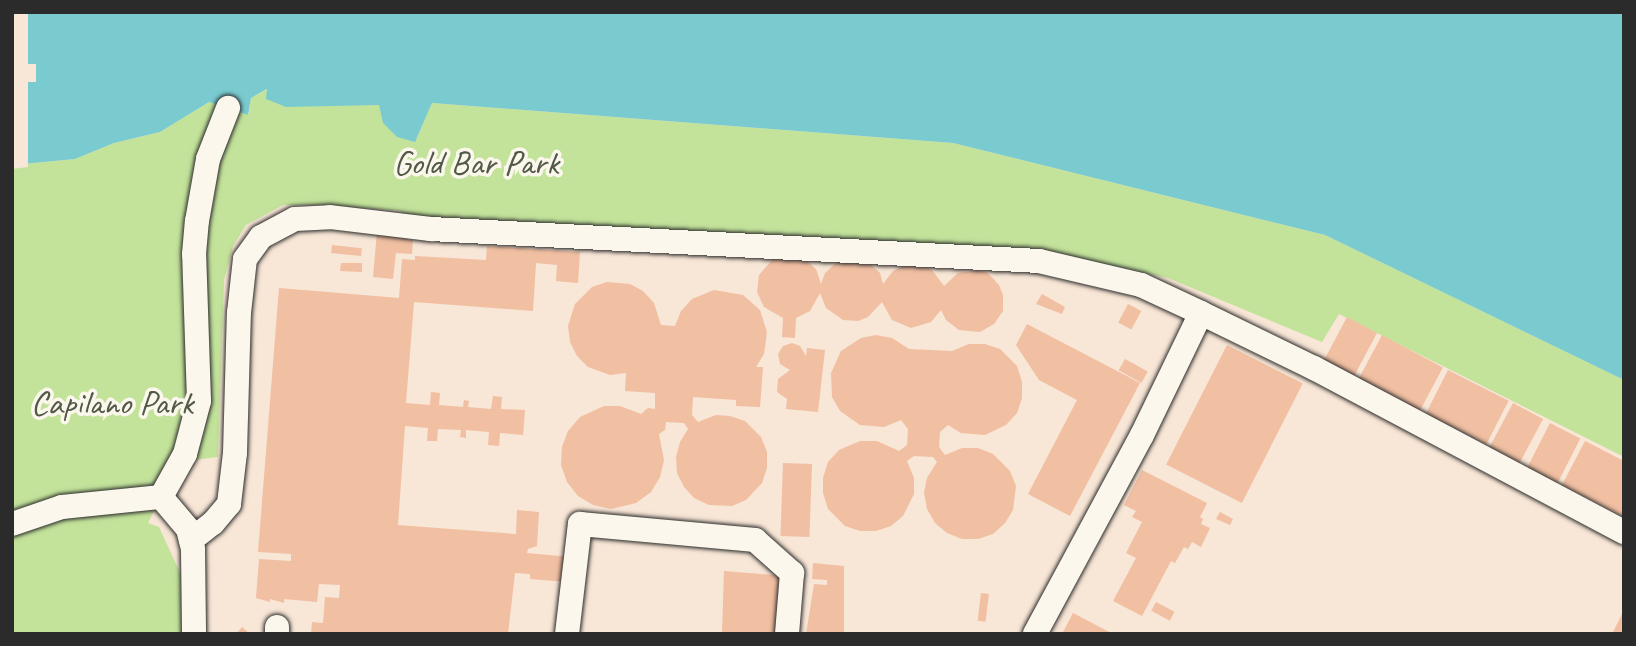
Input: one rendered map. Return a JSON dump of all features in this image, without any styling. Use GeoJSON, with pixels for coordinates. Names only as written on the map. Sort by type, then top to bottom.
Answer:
{"type":"FeatureCollection","features":[{"type":"Feature","properties":{"kind":"street"},"geometry":{"type":"LineString","coordinates":[[161,496],[185,454],[199,401],[195,243],[202,184],[228,108]]}},
{"type":"Feature","properties":{"kind":"street"},"geometry":{"type":"LineString","coordinates":[[191,540],[213,523],[229,504],[235,453],[239,313],[245,259],[261,237],[295,219],[330,218],[444,230],[1039,261],[1141,285],[1314,368],[1624,532]]}},
{"type":"Feature","properties":{"kind":"street"},"geometry":{"type":"LineString","coordinates":[[1035,634],[1142,435],[1200,313]]}},
{"type":"Feature","properties":{"kind":"street"},"geometry":{"type":"LineString","coordinates":[[12,524],[62,507],[161,496]]}},
{"type":"Feature","properties":{"kind":"street"},"geometry":{"type":"LineString","coordinates":[[161,496],[188,529],[191,540],[194,567],[194,634]]}},
{"type":"Feature","properties":{"kind":"street"},"geometry":{"type":"LineString","coordinates":[[567,634],[580,524],[755,540],[792,573],[787,634]]}},
{"type":"Feature","properties":{"kind":"green space"},"geometry":{"type":"Polygon","coordinates":[[[268,89],[322,105],[380,104],[384,123],[397,137],[415,141],[432,103],[953,143],[1325,235],[1624,380],[1624,457],[1339,314],[1322,342],[1168,278],[1036,252],[402,215],[401,211],[283,205],[246,225],[233,246],[224,280],[218,457],[194,460],[161,497],[148,523],[159,527],[183,579],[182,634],[12,634],[12,165],[75,159],[114,143],[160,132],[209,102],[248,115],[251,98],[268,89]]]}},
{"type":"Feature","properties":{"kind":"water"},"geometry":{"type":"Polygon","coordinates":[[[12,12],[1624,12],[1624,380],[1325,235],[953,143],[432,103],[415,142],[397,137],[383,123],[379,105],[286,107],[266,99],[267,89],[251,98],[248,115],[209,102],[160,132],[114,143],[75,159],[12,165],[12,12]]]}},
{"type":"Feature","properties":{"kind":"pier"},"geometry":{"type":"Polygon","coordinates":[[[13,12],[28,12],[28,64],[36,64],[36,82],[28,82],[28,167],[12,169],[13,12]]]}},
{"type":"Feature","properties":{"kind":"building"},"geometry":{"type":"Polygon","coordinates":[[[377,232],[408,235],[408,240],[413,240],[412,254],[396,253],[393,279],[373,277],[377,232]]]}},
{"type":"Feature","properties":{"kind":"building"},"geometry":{"type":"Polygon","coordinates":[[[332,245],[362,248],[361,256],[331,253],[332,245]]]}},
{"type":"Feature","properties":{"kind":"building"},"geometry":{"type":"Polygon","coordinates":[[[487,246],[580,252],[578,283],[556,281],[557,265],[536,263],[533,311],[414,302],[406,403],[430,405],[431,392],[440,393],[439,405],[463,407],[464,400],[469,401],[468,407],[491,409],[493,396],[502,397],[501,409],[525,410],[523,435],[500,433],[499,446],[488,445],[489,432],[466,430],[466,438],[460,437],[461,430],[438,429],[437,441],[427,441],[428,428],[405,426],[398,525],[516,534],[517,510],[539,512],[537,546],[528,549],[527,553],[570,557],[568,582],[530,579],[530,574],[515,573],[508,634],[311,634],[312,622],[323,623],[325,597],[339,598],[340,585],[319,584],[317,602],[284,599],[284,603],[256,598],[259,559],[291,561],[291,554],[258,552],[279,288],[399,298],[402,259],[415,260],[415,256],[486,260],[487,246]]]}},
{"type":"Feature","properties":{"kind":"building"},"geometry":{"type":"Polygon","coordinates":[[[773,259],[804,259],[816,269],[821,284],[825,273],[837,262],[868,262],[880,273],[883,284],[893,271],[903,266],[923,265],[932,270],[944,286],[958,273],[978,270],[988,273],[999,285],[1003,295],[1003,311],[994,324],[980,332],[959,330],[946,320],[941,310],[931,322],[911,328],[892,320],[882,302],[868,317],[858,321],[843,320],[826,308],[820,293],[810,311],[796,318],[795,338],[782,337],[783,318],[764,307],[757,292],[759,275],[773,259]]]}},
{"type":"Feature","properties":{"kind":"building"},"geometry":{"type":"Polygon","coordinates":[[[341,263],[362,263],[362,272],[340,271],[341,263]]]}},
{"type":"Feature","properties":{"kind":"building"},"geometry":{"type":"Polygon","coordinates":[[[607,282],[630,284],[643,291],[654,303],[661,325],[675,326],[681,311],[692,299],[714,290],[743,295],[760,310],[767,332],[764,354],[756,367],[763,367],[760,407],[736,406],[736,400],[693,397],[692,415],[698,422],[716,415],[730,416],[745,421],[761,437],[767,452],[767,468],[762,483],[746,500],[732,506],[709,505],[694,498],[684,487],[677,473],[676,457],[680,442],[688,429],[684,423],[666,422],[665,430],[659,434],[664,460],[660,477],[651,492],[636,503],[611,509],[593,505],[578,496],[567,482],[561,465],[562,447],[568,431],[580,417],[604,406],[620,406],[641,414],[648,408],[655,409],[655,393],[625,391],[626,373],[610,375],[588,367],[577,356],[570,342],[568,326],[575,304],[592,287],[607,282]]]}},
{"type":"Feature","properties":{"kind":"building"},"geometry":{"type":"Polygon","coordinates":[[[1042,294],[1065,307],[1062,314],[1036,304],[1042,294]]]}},
{"type":"Feature","properties":{"kind":"building"},"geometry":{"type":"Polygon","coordinates":[[[1128,304],[1141,311],[1131,330],[1118,323],[1128,304]]]}},
{"type":"Feature","properties":{"kind":"building"},"geometry":{"type":"Polygon","coordinates":[[[1347,317],[1377,333],[1354,376],[1324,360],[1347,317]]]}},
{"type":"Feature","properties":{"kind":"building"},"geometry":{"type":"Polygon","coordinates":[[[1027,324],[1140,383],[1070,516],[1028,494],[1077,400],[1039,380],[1016,345],[1027,324]]]}},
{"type":"Feature","properties":{"kind":"building"},"geometry":{"type":"Polygon","coordinates":[[[876,335],[892,338],[909,349],[952,351],[969,344],[985,344],[1000,349],[1017,366],[1022,382],[1022,398],[1017,413],[1006,425],[985,435],[961,433],[948,425],[940,432],[939,447],[945,455],[962,448],[978,448],[993,454],[1010,471],[1016,486],[1013,510],[1005,523],[993,534],[978,539],[962,539],[947,533],[935,523],[927,509],[924,493],[927,478],[937,462],[933,457],[914,456],[907,461],[914,478],[914,494],[903,516],[891,526],[876,531],[860,531],[845,526],[828,509],[823,493],[823,478],[828,462],[839,450],[860,441],[877,441],[899,451],[907,445],[908,429],[901,420],[884,427],[860,425],[840,411],[832,397],[831,373],[841,351],[861,338],[876,335]]]}},
{"type":"Feature","properties":{"kind":"building"},"geometry":{"type":"Polygon","coordinates":[[[1382,335],[1443,367],[1419,412],[1359,379],[1382,335]]]}},
{"type":"Feature","properties":{"kind":"building"},"geometry":{"type":"Polygon","coordinates":[[[792,343],[800,346],[806,356],[807,348],[825,350],[818,412],[786,409],[787,399],[777,392],[778,379],[790,370],[780,364],[778,354],[783,346],[792,343]]]}},
{"type":"Feature","properties":{"kind":"building"},"geometry":{"type":"Polygon","coordinates":[[[1227,345],[1303,384],[1242,503],[1166,464],[1227,345]]]}},
{"type":"Feature","properties":{"kind":"building"},"geometry":{"type":"Polygon","coordinates":[[[1125,359],[1148,372],[1141,383],[1119,370],[1125,359]]]}},
{"type":"Feature","properties":{"kind":"building"},"geometry":{"type":"Polygon","coordinates":[[[1448,370],[1509,401],[1486,445],[1426,414],[1448,370]]]}},
{"type":"Feature","properties":{"kind":"building"},"geometry":{"type":"Polygon","coordinates":[[[1513,403],[1543,419],[1520,463],[1490,447],[1513,403]]]}},
{"type":"Feature","properties":{"kind":"building"},"geometry":{"type":"Polygon","coordinates":[[[1550,423],[1580,438],[1558,483],[1527,468],[1550,423]]]}},
{"type":"Feature","properties":{"kind":"building"},"geometry":{"type":"Polygon","coordinates":[[[1585,441],[1624,461],[1624,517],[1562,485],[1585,441]]]}},
{"type":"Feature","properties":{"kind":"building"},"geometry":{"type":"Polygon","coordinates":[[[783,463],[812,464],[809,537],[780,536],[783,463]]]}},
{"type":"Feature","properties":{"kind":"building"},"geometry":{"type":"Polygon","coordinates":[[[1142,470],[1207,503],[1200,517],[1203,519],[1201,524],[1210,528],[1201,547],[1192,542],[1188,549],[1184,547],[1175,563],[1171,561],[1142,616],[1113,601],[1136,558],[1126,553],[1142,522],[1132,517],[1136,511],[1124,505],[1142,470]]]}},
{"type":"Feature","properties":{"kind":"building"},"geometry":{"type":"Polygon","coordinates":[[[1220,512],[1233,519],[1230,525],[1216,519],[1220,512]]]}},
{"type":"Feature","properties":{"kind":"building"},"geometry":{"type":"Polygon","coordinates":[[[813,563],[844,566],[844,634],[806,634],[814,584],[827,585],[827,580],[812,579],[813,563]]]}},
{"type":"Feature","properties":{"kind":"building"},"geometry":{"type":"Polygon","coordinates":[[[724,571],[785,576],[776,634],[722,634],[724,571]]]}},
{"type":"Feature","properties":{"kind":"building"},"geometry":{"type":"Polygon","coordinates":[[[981,593],[989,594],[986,622],[978,621],[981,593]]]}},
{"type":"Feature","properties":{"kind":"building"},"geometry":{"type":"Polygon","coordinates":[[[1156,602],[1175,612],[1170,621],[1151,611],[1156,602]]]}},
{"type":"Feature","properties":{"kind":"building"},"geometry":{"type":"Polygon","coordinates":[[[1624,610],[1624,634],[1612,634],[1624,610]]]}},
{"type":"Feature","properties":{"kind":"building"},"geometry":{"type":"Polygon","coordinates":[[[1073,613],[1113,634],[1062,634],[1073,613]]]}},
{"type":"Feature","properties":{"kind":"building"},"geometry":{"type":"Polygon","coordinates":[[[242,627],[250,634],[236,634],[242,627]]]}},
{"type":"Feature","properties":{"kind":"park label","name":"Gold Bar Park"},"geometry":{"type":"Point","coordinates":[476,163]}},
{"type":"Feature","properties":{"kind":"park label","name":"Capilano Park"},"geometry":{"type":"Point","coordinates":[112,403]}}]}
